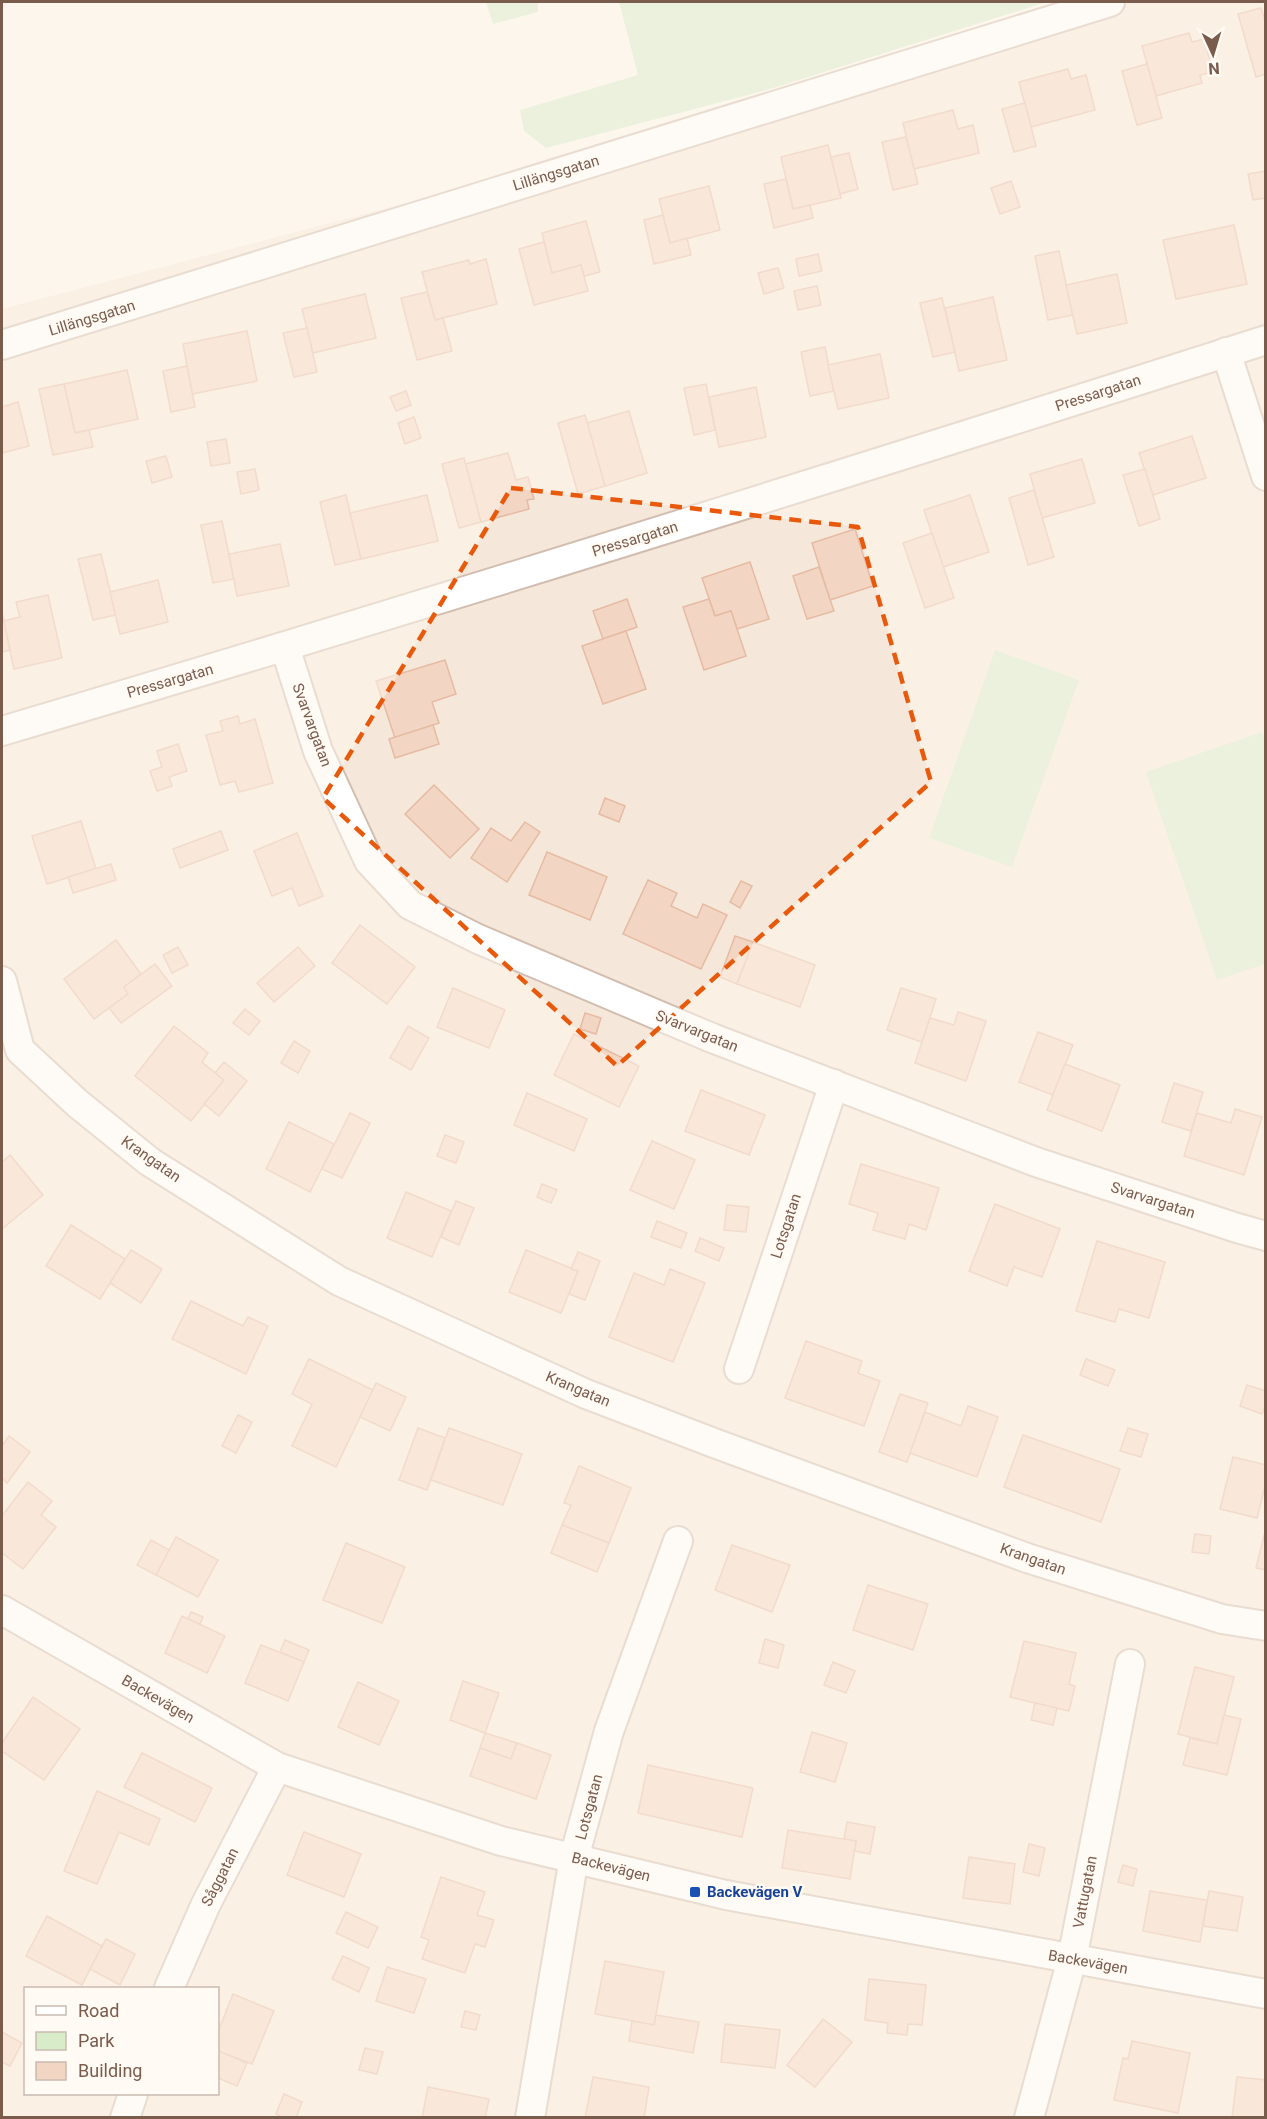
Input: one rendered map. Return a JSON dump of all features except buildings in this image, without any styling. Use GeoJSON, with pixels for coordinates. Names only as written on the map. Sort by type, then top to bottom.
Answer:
{"type":"FeatureCollection","features":[{"type":"Feature","properties":{"kind":"street","name":"Lillängsgatan"},"geometry":{"type":"LineString","coordinates":[[2,345],[1110,2]]}},
{"type":"Feature","properties":{"kind":"street","name":"Pressargatan"},"geometry":{"type":"LineString","coordinates":[[2,731],[760,501],[1266,340]]}},
{"type":"Feature","properties":{"kind":"street"},"geometry":{"type":"LineString","coordinates":[[1226,352],[1266,476]]}},
{"type":"Feature","properties":{"kind":"street","name":"Svarvargatan"},"geometry":{"type":"LineString","coordinates":[[285,647],[318,751],[369,861],[410,905],[478,939],[680,1024],[834,1084],[1036,1162],[1266,1236]]}},
{"type":"Feature","properties":{"kind":"street","name":"Krangatan"},"geometry":{"type":"LineString","coordinates":[[2,981],[11,1056],[77,1103],[150,1162],[339,1281],[586,1394],[725,1447],[1027,1558],[1222,1619],[1266,1626]]}},
{"type":"Feature","properties":{"kind":"street","name":"Lotsgatan"},"geometry":{"type":"LineString","coordinates":[[739,1369],[834,1084]]}},
{"type":"Feature","properties":{"kind":"street","name":"Lotsgatan"},"geometry":{"type":"LineString","coordinates":[[530,2118],[574,1858],[609,1731],[678,1541]]}},
{"type":"Feature","properties":{"kind":"street","name":"Backevägen"},"geometry":{"type":"LineString","coordinates":[[2,1610],[277,1767],[501,1840],[726,1895],[1266,1994]]}},
{"type":"Feature","properties":{"kind":"street","name":"Vattugatan"},"geometry":{"type":"LineString","coordinates":[[1029,2118],[1072,1959],[1130,1664]]}},
{"type":"Feature","properties":{"kind":"street","name":"Såggatan"},"geometry":{"type":"LineString","coordinates":[[170,1987],[206,1904],[277,1767]]}},
{"type":"Feature","properties":{"kind":"street"},"geometry":{"type":"LineString","coordinates":[[125,2118],[133,2095]]}},
{"type":"Feature","properties":{"kind":"highlighted area"},"geometry":{"type":"Polygon","coordinates":[[[511,488],[858,527],[931,782],[617,1066],[323,798],[511,488]]]}},
{"type":"Feature","properties":{"kind":"shaded area"},"geometry":{"type":"Polygon","coordinates":[[[1089,2],[1265,2],[1265,2117],[2,2118],[2,309],[441,194],[1089,2]]]}},
{"type":"Feature","properties":{"kind":"green space"},"geometry":{"type":"Polygon","coordinates":[[[486,2],[538,2],[538,12],[493,24],[486,2]]]}},
{"type":"Feature","properties":{"kind":"green space"},"geometry":{"type":"Polygon","coordinates":[[[619,2],[1047,2],[767,90],[546,148],[524,131],[520,110],[638,75],[619,2]]]}},
{"type":"Feature","properties":{"kind":"green space"},"geometry":{"type":"Polygon","coordinates":[[[995,650],[1079,680],[1012,867],[929,838],[995,650]]]}},
{"type":"Feature","properties":{"kind":"green space"},"geometry":{"type":"Polygon","coordinates":[[[1262,732],[1266,741],[1265,964],[1217,980],[1146,772],[1262,732]]]}},
{"type":"Feature","properties":{"kind":"place","name":"Backevägen V"},"geometry":{"type":"Point","coordinates":[695,1892]}}]}
